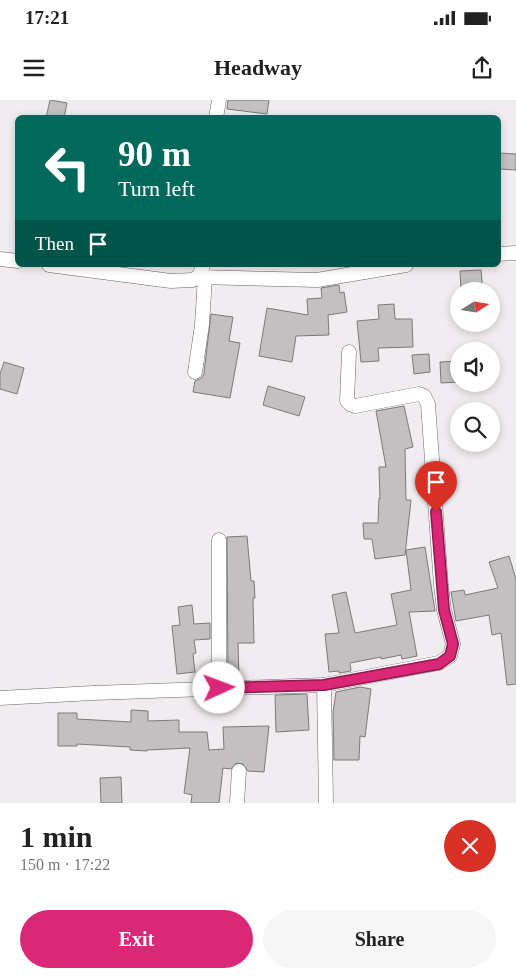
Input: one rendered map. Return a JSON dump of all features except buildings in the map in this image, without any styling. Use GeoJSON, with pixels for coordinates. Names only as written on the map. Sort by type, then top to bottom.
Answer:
{"type":"FeatureCollection","features":[{"type":"Feature","properties":{"kind":"street"},"geometry":{"type":"LineString","coordinates":[[216,115],[219,100]]}},
{"type":"Feature","properties":{"kind":"street"},"geometry":{"type":"LineString","coordinates":[[501,254],[516,253]]}},
{"type":"Feature","properties":{"kind":"street"},"geometry":{"type":"LineString","coordinates":[[0,258],[15,260]]}},
{"type":"Feature","properties":{"kind":"street"},"geometry":{"type":"LineString","coordinates":[[64,267],[171,281],[192,280],[202,273],[317,280],[394,267]]}},
{"type":"Feature","properties":{"kind":"street"},"geometry":{"type":"LineString","coordinates":[[195,372],[202,325],[202,273]]}},
{"type":"Feature","properties":{"kind":"street"},"geometry":{"type":"LineString","coordinates":[[0,698],[324,685],[439,664],[450,656],[453,644],[444,610],[441,584],[428,404],[424,396],[419,394],[355,406],[350,404],[347,401],[349,352]]}},
{"type":"Feature","properties":{"kind":"street"},"geometry":{"type":"LineString","coordinates":[[219,540],[219,688]]}},
{"type":"Feature","properties":{"kind":"street"},"geometry":{"type":"LineString","coordinates":[[324,685],[326,803]]}},
{"type":"Feature","properties":{"kind":"street"},"geometry":{"type":"LineString","coordinates":[[237,803],[239,771]]}},
{"type":"Feature","properties":{"kind":"route"},"geometry":{"type":"LineString","coordinates":[[219,688],[324,685],[439,664],[450,656],[453,644],[444,610],[436,512]]}}]}
